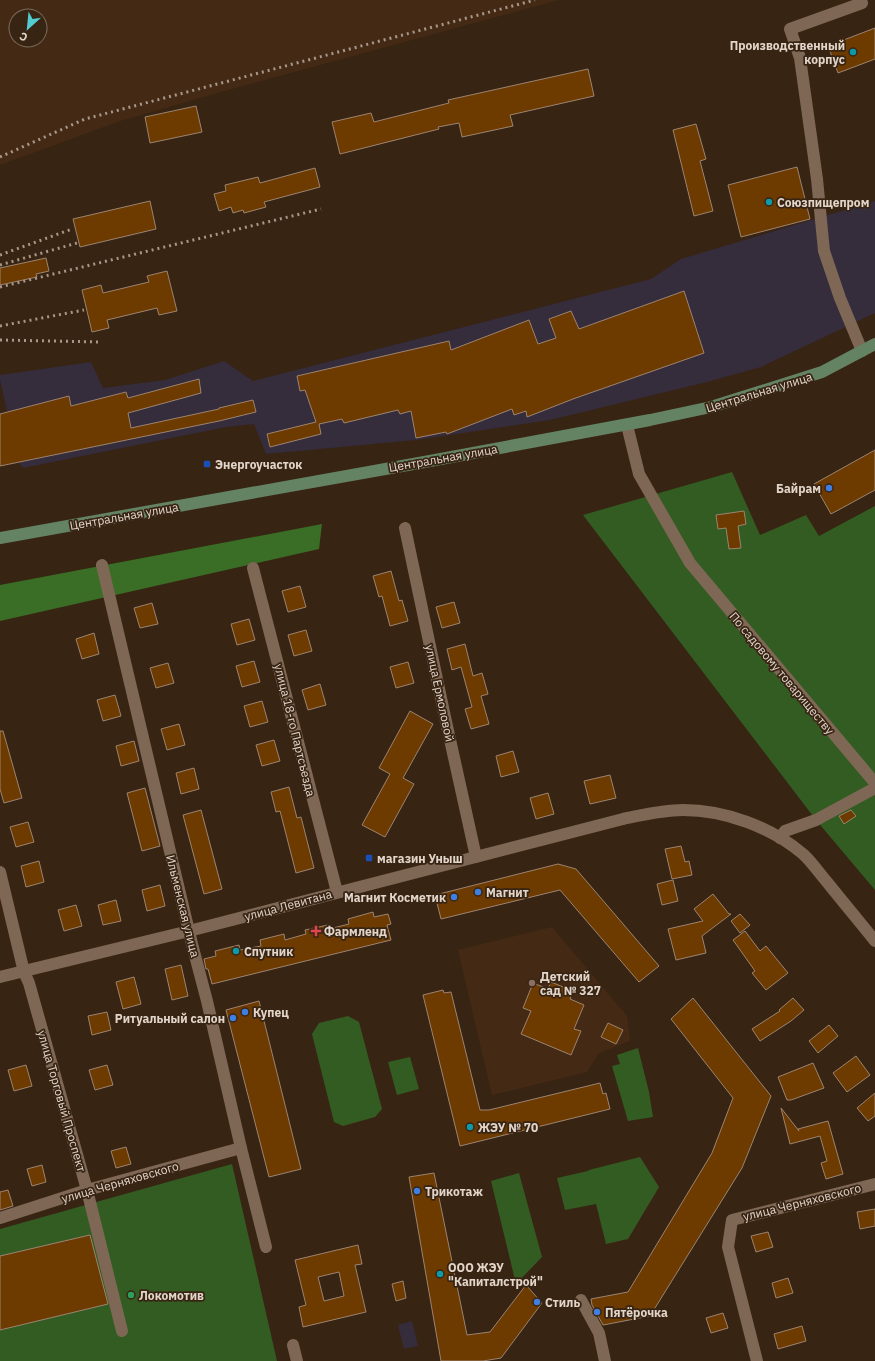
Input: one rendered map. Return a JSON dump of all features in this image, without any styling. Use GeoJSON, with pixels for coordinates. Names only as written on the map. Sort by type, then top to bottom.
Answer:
{"type":"FeatureCollection","features":[{"type":"Feature","properties":{"kind":"main road","name":"Центральная улица"},"geometry":{"type":"LineString","coordinates":[[0,538],[626,424],[711,407],[822,372],[875,344]]}},
{"type":"Feature","properties":{"kind":"street"},"geometry":{"type":"LineString","coordinates":[[862,3],[790,30],[800,58],[817,179],[824,250],[840,298],[862,351]]}},
{"type":"Feature","properties":{"kind":"street","name":"По садовому товариществу"},"geometry":{"type":"LineString","coordinates":[[626,424],[639,474],[690,563],[875,783]]}},
{"type":"Feature","properties":{"kind":"street","name":"улица Ермоловой"},"geometry":{"type":"LineString","coordinates":[[405,528],[476,857]]}},
{"type":"Feature","properties":{"kind":"street","name":"Ильменская улица"},"geometry":{"type":"LineString","coordinates":[[102,565],[266,1247]]}},
{"type":"Feature","properties":{"kind":"street","name":"улица 18-го Партсъезда"},"geometry":{"type":"LineString","coordinates":[[253,568],[337,892]]}},
{"type":"Feature","properties":{"kind":"street"},"geometry":{"type":"LineString","coordinates":[[780,838],[785,831],[816,820],[875,788]]}},
{"type":"Feature","properties":{"kind":"street","name":"улица Левитана"},"geometry":{"type":"LineString","coordinates":[[0,978],[623,819],[662,811],[682,810],[701,810],[723,814],[744,821],[780,838],[804,855],[875,941]]}},
{"type":"Feature","properties":{"kind":"street","name":"улица Торговый Проспект"},"geometry":{"type":"LineString","coordinates":[[0,872],[24,972],[29,983],[87,1190],[122,1331]]}},
{"type":"Feature","properties":{"kind":"street","name":"улица Черняховского"},"geometry":{"type":"LineString","coordinates":[[0,1218],[87,1190],[241,1148]]}},
{"type":"Feature","properties":{"kind":"street","name":"улица Черняховского"},"geometry":{"type":"LineString","coordinates":[[757,1361],[728,1247],[732,1220],[875,1184]]}},
{"type":"Feature","properties":{"kind":"street"},"geometry":{"type":"LineString","coordinates":[[581,1300],[599,1333],[605,1361]]}},
{"type":"Feature","properties":{"kind":"street"},"geometry":{"type":"LineString","coordinates":[[293,1345],[297,1361]]}},
{"type":"Feature","properties":{"kind":"shaded area"},"geometry":{"type":"Polygon","coordinates":[[[0,0],[559,0],[228,90],[120,121],[0,165],[0,0]]]}},
{"type":"Feature","properties":{"kind":"shaded area"},"geometry":{"type":"Polygon","coordinates":[[[875,201],[875,313],[761,367],[707,382],[550,420],[416,440],[266,454],[254,424],[226,427],[23,468],[19,463],[0,375],[91,362],[103,388],[165,380],[224,361],[253,381],[651,279],[681,259],[875,201]]]}},
{"type":"Feature","properties":{"kind":"shaded area","name":"Детский сад № 327"},"geometry":{"type":"Polygon","coordinates":[[[552,927],[627,1016],[630,1041],[599,1053],[587,1072],[492,1095],[458,950],[552,927]]]}},
{"type":"Feature","properties":{"kind":"shaded area"},"geometry":{"type":"Polygon","coordinates":[[[412,1321],[418,1346],[404,1349],[398,1325],[412,1321]]]}},
{"type":"Feature","properties":{"kind":"green space"},"geometry":{"type":"Polygon","coordinates":[[[732,472],[760,535],[806,515],[819,536],[875,506],[875,890],[816,820],[583,515],[732,472]]]}},
{"type":"Feature","properties":{"kind":"green space"},"geometry":{"type":"Polygon","coordinates":[[[322,524],[319,549],[0,621],[0,585],[322,524]]]}},
{"type":"Feature","properties":{"kind":"green space"},"geometry":{"type":"Polygon","coordinates":[[[348,1016],[359,1022],[382,1109],[375,1117],[343,1126],[334,1122],[312,1034],[319,1023],[348,1016]]]}},
{"type":"Feature","properties":{"kind":"green space"},"geometry":{"type":"Polygon","coordinates":[[[638,1048],[649,1092],[653,1117],[628,1121],[612,1066],[620,1064],[617,1055],[638,1048]]]}},
{"type":"Feature","properties":{"kind":"green space"},"geometry":{"type":"Polygon","coordinates":[[[410,1057],[419,1089],[397,1095],[388,1062],[410,1057]]]}},
{"type":"Feature","properties":{"kind":"green space"},"geometry":{"type":"Polygon","coordinates":[[[640,1157],[659,1187],[628,1239],[606,1244],[596,1204],[565,1210],[557,1178],[640,1157]]]}},
{"type":"Feature","properties":{"kind":"green space","name":"Локомотив"},"geometry":{"type":"Polygon","coordinates":[[[232,1164],[277,1361],[0,1361],[0,1229],[232,1164]]]}},
{"type":"Feature","properties":{"kind":"green space"},"geometry":{"type":"Polygon","coordinates":[[[519,1173],[542,1257],[516,1284],[491,1181],[519,1173]]]}},
{"type":"Feature","properties":{"kind":"building","name":"Производственный корпус"},"geometry":{"type":"Polygon","coordinates":[[[875,28],[875,59],[838,73],[828,46],[875,28]]]}},
{"type":"Feature","properties":{"kind":"building"},"geometry":{"type":"Polygon","coordinates":[[[588,69],[594,96],[510,115],[513,126],[462,137],[459,123],[438,127],[439,129],[340,154],[332,122],[371,113],[374,122],[449,103],[448,100],[588,69]]]}},
{"type":"Feature","properties":{"kind":"building"},"geometry":{"type":"Polygon","coordinates":[[[196,106],[202,132],[150,143],[145,117],[196,106]]]}},
{"type":"Feature","properties":{"kind":"building"},"geometry":{"type":"Polygon","coordinates":[[[696,124],[706,159],[700,161],[713,211],[694,216],[673,130],[696,124]]]}},
{"type":"Feature","properties":{"kind":"building","name":"Союзпищепром"},"geometry":{"type":"Polygon","coordinates":[[[797,167],[810,219],[741,237],[728,185],[797,167]]]}},
{"type":"Feature","properties":{"kind":"building"},"geometry":{"type":"Polygon","coordinates":[[[315,168],[320,187],[264,202],[266,207],[244,213],[243,210],[233,213],[231,207],[219,211],[214,194],[226,191],[225,185],[258,177],[260,183],[315,168]]]}},
{"type":"Feature","properties":{"kind":"building"},"geometry":{"type":"Polygon","coordinates":[[[150,201],[156,229],[80,247],[73,219],[150,201]]]}},
{"type":"Feature","properties":{"kind":"building"},"geometry":{"type":"Polygon","coordinates":[[[46,258],[49,271],[36,274],[37,277],[0,285],[0,268],[46,258]]]}},
{"type":"Feature","properties":{"kind":"building"},"geometry":{"type":"Polygon","coordinates":[[[167,271],[177,311],[159,315],[157,308],[107,320],[109,328],[92,332],[82,290],[101,285],[103,293],[149,282],[147,276],[167,271]]]}},
{"type":"Feature","properties":{"kind":"building"},"geometry":{"type":"Polygon","coordinates":[[[684,291],[704,353],[573,399],[527,417],[526,411],[514,415],[512,409],[447,434],[446,432],[416,438],[411,411],[400,414],[398,410],[344,423],[342,419],[319,424],[321,434],[270,447],[267,434],[316,422],[305,390],[300,391],[297,376],[449,341],[451,350],[529,320],[538,344],[556,338],[549,319],[571,311],[579,329],[684,291]]]}},
{"type":"Feature","properties":{"kind":"building"},"geometry":{"type":"Polygon","coordinates":[[[199,379],[201,393],[128,413],[131,428],[253,400],[256,412],[0,466],[0,414],[69,396],[71,406],[126,392],[128,398],[199,379]]]}},
{"type":"Feature","properties":{"kind":"building"},"geometry":{"type":"Polygon","coordinates":[[[875,450],[875,490],[831,514],[814,484],[875,450]]]}},
{"type":"Feature","properties":{"kind":"building"},"geometry":{"type":"Polygon","coordinates":[[[744,511],[746,524],[738,526],[741,548],[729,549],[726,528],[718,529],[716,515],[744,511]]]}},
{"type":"Feature","properties":{"kind":"building"},"geometry":{"type":"Polygon","coordinates":[[[391,571],[399,601],[402,600],[408,621],[390,626],[382,596],[379,597],[373,576],[391,571]]]}},
{"type":"Feature","properties":{"kind":"building"},"geometry":{"type":"Polygon","coordinates":[[[300,586],[306,607],[288,612],[282,591],[300,586]]]}},
{"type":"Feature","properties":{"kind":"building"},"geometry":{"type":"Polygon","coordinates":[[[454,602],[460,623],[442,628],[436,607],[454,602]]]}},
{"type":"Feature","properties":{"kind":"building"},"geometry":{"type":"Polygon","coordinates":[[[152,603],[158,624],[140,628],[134,608],[152,603]]]}},
{"type":"Feature","properties":{"kind":"building"},"geometry":{"type":"Polygon","coordinates":[[[249,619],[255,640],[237,645],[231,624],[249,619]]]}},
{"type":"Feature","properties":{"kind":"building"},"geometry":{"type":"Polygon","coordinates":[[[306,630],[312,651],[294,656],[288,635],[306,630]]]}},
{"type":"Feature","properties":{"kind":"building"},"geometry":{"type":"Polygon","coordinates":[[[94,633],[99,654],[82,659],[76,639],[94,633]]]}},
{"type":"Feature","properties":{"kind":"building"},"geometry":{"type":"Polygon","coordinates":[[[465,644],[473,676],[482,673],[488,694],[481,696],[489,724],[471,729],[465,709],[472,707],[461,667],[452,670],[447,649],[465,644]]]}},
{"type":"Feature","properties":{"kind":"building"},"geometry":{"type":"Polygon","coordinates":[[[254,661],[260,682],[242,687],[236,666],[254,661]]]}},
{"type":"Feature","properties":{"kind":"building"},"geometry":{"type":"Polygon","coordinates":[[[408,662],[414,683],[396,688],[390,667],[408,662]]]}},
{"type":"Feature","properties":{"kind":"building"},"geometry":{"type":"Polygon","coordinates":[[[168,663],[174,683],[156,688],[150,668],[168,663]]]}},
{"type":"Feature","properties":{"kind":"building"},"geometry":{"type":"Polygon","coordinates":[[[320,684],[326,705],[308,710],[302,690],[320,684]]]}},
{"type":"Feature","properties":{"kind":"building"},"geometry":{"type":"Polygon","coordinates":[[[115,695],[121,716],[103,721],[97,700],[115,695]]]}},
{"type":"Feature","properties":{"kind":"building"},"geometry":{"type":"Polygon","coordinates":[[[262,701],[268,722],[250,727],[244,706],[262,701]]]}},
{"type":"Feature","properties":{"kind":"building"},"geometry":{"type":"Polygon","coordinates":[[[410,711],[433,724],[403,778],[414,784],[385,837],[362,825],[390,774],[379,768],[410,711]]]}},
{"type":"Feature","properties":{"kind":"building"},"geometry":{"type":"Polygon","coordinates":[[[179,724],[185,745],[167,750],[161,729],[179,724]]]}},
{"type":"Feature","properties":{"kind":"building"},"geometry":{"type":"Polygon","coordinates":[[[0,731],[3,731],[22,798],[4,803],[0,789],[0,731]]]}},
{"type":"Feature","properties":{"kind":"building"},"geometry":{"type":"Polygon","coordinates":[[[274,740],[280,761],[262,766],[256,745],[274,740]]]}},
{"type":"Feature","properties":{"kind":"building"},"geometry":{"type":"Polygon","coordinates":[[[134,741],[139,761],[121,766],[116,746],[134,741]]]}},
{"type":"Feature","properties":{"kind":"building"},"geometry":{"type":"Polygon","coordinates":[[[513,751],[519,772],[501,777],[496,756],[513,751]]]}},
{"type":"Feature","properties":{"kind":"building"},"geometry":{"type":"Polygon","coordinates":[[[194,768],[199,789],[181,794],[176,773],[194,768]]]}},
{"type":"Feature","properties":{"kind":"building"},"geometry":{"type":"Polygon","coordinates":[[[610,775],[616,798],[590,804],[584,781],[610,775]]]}},
{"type":"Feature","properties":{"kind":"building"},"geometry":{"type":"Polygon","coordinates":[[[289,787],[297,818],[301,817],[314,868],[296,873],[280,811],[276,812],[271,792],[289,787]]]}},
{"type":"Feature","properties":{"kind":"building"},"geometry":{"type":"Polygon","coordinates":[[[145,788],[160,846],[142,851],[127,793],[145,788]]]}},
{"type":"Feature","properties":{"kind":"building"},"geometry":{"type":"Polygon","coordinates":[[[548,793],[554,814],[536,819],[530,798],[548,793]]]}},
{"type":"Feature","properties":{"kind":"building"},"geometry":{"type":"Polygon","coordinates":[[[201,810],[222,889],[204,894],[183,815],[201,810]]]}},
{"type":"Feature","properties":{"kind":"building"},"geometry":{"type":"Polygon","coordinates":[[[851,810],[856,816],[844,824],[839,816],[851,810]]]}},
{"type":"Feature","properties":{"kind":"building"},"geometry":{"type":"Polygon","coordinates":[[[28,822],[34,842],[16,847],[10,827],[28,822]]]}},
{"type":"Feature","properties":{"kind":"building"},"geometry":{"type":"Polygon","coordinates":[[[681,846],[685,862],[689,861],[692,875],[672,879],[665,849],[681,846]]]}},
{"type":"Feature","properties":{"kind":"building"},"geometry":{"type":"Polygon","coordinates":[[[39,861],[44,882],[26,887],[21,866],[39,861]]]}},
{"type":"Feature","properties":{"kind":"building"},"geometry":{"type":"Polygon","coordinates":[[[558,864],[576,869],[659,966],[639,982],[560,890],[441,919],[435,895],[558,864]]]}},
{"type":"Feature","properties":{"kind":"building"},"geometry":{"type":"Polygon","coordinates":[[[673,880],[678,901],[662,905],[657,884],[673,880]]]}},
{"type":"Feature","properties":{"kind":"building"},"geometry":{"type":"Polygon","coordinates":[[[160,885],[165,906],[147,911],[142,890],[160,885]]]}},
{"type":"Feature","properties":{"kind":"building"},"geometry":{"type":"Polygon","coordinates":[[[713,894],[729,914],[731,914],[702,936],[706,953],[676,960],[668,929],[703,921],[694,909],[713,894]]]}},
{"type":"Feature","properties":{"kind":"building"},"geometry":{"type":"Polygon","coordinates":[[[116,900],[121,921],[103,925],[98,905],[116,900]]]}},
{"type":"Feature","properties":{"kind":"building"},"geometry":{"type":"Polygon","coordinates":[[[76,905],[82,926],[64,931],[58,910],[76,905]]]}},
{"type":"Feature","properties":{"kind":"building"},"geometry":{"type":"Polygon","coordinates":[[[373,912],[374,917],[388,914],[391,924],[387,925],[391,940],[212,984],[208,969],[206,969],[204,959],[216,956],[215,951],[239,945],[240,950],[261,946],[260,940],[284,934],[285,940],[306,934],[305,930],[328,925],[329,929],[349,924],[348,919],[373,912]]]}},
{"type":"Feature","properties":{"kind":"building"},"geometry":{"type":"Polygon","coordinates":[[[740,914],[750,925],[740,933],[731,921],[740,914]]]}},
{"type":"Feature","properties":{"kind":"building"},"geometry":{"type":"Polygon","coordinates":[[[745,931],[760,951],[766,946],[788,973],[766,990],[752,973],[755,971],[733,940],[745,931]]]}},
{"type":"Feature","properties":{"kind":"building"},"geometry":{"type":"Polygon","coordinates":[[[181,965],[188,996],[172,1000],[165,969],[181,965]]]}},
{"type":"Feature","properties":{"kind":"building"},"geometry":{"type":"Polygon","coordinates":[[[134,977],[141,1004],[123,1009],[116,982],[134,977]]]}},
{"type":"Feature","properties":{"kind":"building"},"geometry":{"type":"Polygon","coordinates":[[[551,982],[573,991],[570,999],[584,1005],[574,1029],[581,1031],[571,1055],[521,1034],[531,1011],[523,1008],[533,983],[548,989],[551,982]]]}},
{"type":"Feature","properties":{"kind":"building"},"geometry":{"type":"Polygon","coordinates":[[[443,990],[444,993],[451,992],[480,1110],[489,1110],[600,1083],[603,1094],[606,1093],[610,1109],[460,1146],[423,995],[443,990]]]}},
{"type":"Feature","properties":{"kind":"building"},"geometry":{"type":"Polygon","coordinates":[[[693,998],[771,1096],[742,1168],[650,1316],[603,1325],[592,1305],[591,1299],[628,1292],[712,1153],[733,1098],[671,1019],[693,998]]]}},
{"type":"Feature","properties":{"kind":"building"},"geometry":{"type":"Polygon","coordinates":[[[793,998],[804,1010],[791,1021],[760,1041],[752,1029],[780,1011],[779,1010],[793,998]]]}},
{"type":"Feature","properties":{"kind":"building"},"geometry":{"type":"Polygon","coordinates":[[[259,1001],[301,1169],[269,1177],[226,1010],[259,1001]]]}},
{"type":"Feature","properties":{"kind":"building"},"geometry":{"type":"Polygon","coordinates":[[[107,1012],[111,1030],[92,1035],[88,1016],[107,1012]]]}},
{"type":"Feature","properties":{"kind":"building"},"geometry":{"type":"Polygon","coordinates":[[[608,1023],[623,1030],[616,1044],[601,1037],[608,1023]]]}},
{"type":"Feature","properties":{"kind":"building"},"geometry":{"type":"Polygon","coordinates":[[[829,1025],[838,1036],[818,1053],[809,1041],[829,1025]]]}},
{"type":"Feature","properties":{"kind":"building"},"geometry":{"type":"Polygon","coordinates":[[[856,1056],[870,1075],[847,1092],[833,1073],[856,1056]]]}},
{"type":"Feature","properties":{"kind":"building"},"geometry":{"type":"Polygon","coordinates":[[[813,1063],[824,1088],[791,1100],[787,1100],[778,1077],[813,1063]]]}},
{"type":"Feature","properties":{"kind":"building"},"geometry":{"type":"Polygon","coordinates":[[[26,1065],[32,1086],[14,1091],[8,1070],[26,1065]]]}},
{"type":"Feature","properties":{"kind":"building"},"geometry":{"type":"Polygon","coordinates":[[[107,1065],[113,1085],[95,1090],[89,1070],[107,1065]]]}},
{"type":"Feature","properties":{"kind":"building"},"geometry":{"type":"Polygon","coordinates":[[[875,1093],[875,1116],[868,1121],[857,1108],[875,1093]]]}},
{"type":"Feature","properties":{"kind":"building"},"geometry":{"type":"Polygon","coordinates":[[[781,1108],[799,1131],[798,1129],[828,1121],[843,1174],[826,1179],[821,1163],[827,1161],[820,1136],[790,1144],[781,1108]]]}},
{"type":"Feature","properties":{"kind":"building"},"geometry":{"type":"Polygon","coordinates":[[[126,1147],[131,1164],[116,1168],[111,1151],[126,1147]]]}},
{"type":"Feature","properties":{"kind":"building"},"geometry":{"type":"Polygon","coordinates":[[[42,1165],[46,1182],[32,1186],[27,1169],[42,1165]]]}},
{"type":"Feature","properties":{"kind":"building","name":"ООО ЖЭУ \"Капиталстрой\""},"geometry":{"type":"Polygon","coordinates":[[[434,1173],[467,1335],[490,1332],[526,1285],[542,1303],[501,1358],[483,1361],[441,1361],[409,1177],[434,1173]]]}},
{"type":"Feature","properties":{"kind":"building"},"geometry":{"type":"Polygon","coordinates":[[[8,1190],[13,1206],[0,1210],[0,1192],[8,1190]]]}},
{"type":"Feature","properties":{"kind":"building"},"geometry":{"type":"Polygon","coordinates":[[[875,1209],[875,1226],[860,1229],[857,1212],[875,1209]]]}},
{"type":"Feature","properties":{"kind":"building"},"geometry":{"type":"Polygon","coordinates":[[[768,1232],[773,1247],[756,1252],[751,1236],[768,1232]]]}},
{"type":"Feature","properties":{"kind":"building"},"geometry":{"type":"Polygon","coordinates":[[[90,1235],[108,1304],[0,1330],[0,1256],[90,1235]]]}},
{"type":"Feature","properties":{"kind":"building"},"geometry":{"type":"Polygon","coordinates":[[[358,1245],[362,1264],[355,1265],[366,1312],[303,1327],[299,1307],[306,1305],[295,1260],[358,1245]],[[339,1272],[318,1277],[324,1301],[344,1296],[339,1272]]]}},
{"type":"Feature","properties":{"kind":"building"},"geometry":{"type":"Polygon","coordinates":[[[788,1278],[793,1293],[776,1298],[772,1283],[788,1278]]]}},
{"type":"Feature","properties":{"kind":"building"},"geometry":{"type":"Polygon","coordinates":[[[403,1281],[406,1298],[396,1301],[392,1284],[403,1281]]]}},
{"type":"Feature","properties":{"kind":"building"},"geometry":{"type":"Polygon","coordinates":[[[723,1313],[728,1328],[711,1333],[706,1318],[723,1313]]]}},
{"type":"Feature","properties":{"kind":"building"},"geometry":{"type":"Polygon","coordinates":[[[802,1326],[806,1341],[778,1349],[774,1334],[802,1326]]]}},
{"type":"Feature","properties":{"kind":"railway"},"geometry":{"type":"LineString","coordinates":[[0,157],[85,119],[535,0]]}},
{"type":"Feature","properties":{"kind":"railway"},"geometry":{"type":"LineString","coordinates":[[0,287],[321,209]]}},
{"type":"Feature","properties":{"kind":"railway"},"geometry":{"type":"LineString","coordinates":[[0,255],[72,229]]}},
{"type":"Feature","properties":{"kind":"railway"},"geometry":{"type":"LineString","coordinates":[[0,265],[77,243]]}},
{"type":"Feature","properties":{"kind":"railway"},"geometry":{"type":"LineString","coordinates":[[0,326],[84,310]]}},
{"type":"Feature","properties":{"kind":"railway"},"geometry":{"type":"LineString","coordinates":[[0,340],[102,342]]}},
{"type":"Feature","properties":{"kind":"place","name":"Производственный корпус"},"geometry":{"type":"Point","coordinates":[853,52]}},
{"type":"Feature","properties":{"kind":"place","name":"Союзпищепром"},"geometry":{"type":"Point","coordinates":[769,202]}},
{"type":"Feature","properties":{"kind":"place","name":"Энергоучасток"},"geometry":{"type":"Point","coordinates":[207,464]}},
{"type":"Feature","properties":{"kind":"place","name":"Байрам"},"geometry":{"type":"Point","coordinates":[829,488]}},
{"type":"Feature","properties":{"kind":"place","name":"магазин Уныш"},"geometry":{"type":"Point","coordinates":[369,858]}},
{"type":"Feature","properties":{"kind":"place","name":"Магнит"},"geometry":{"type":"Point","coordinates":[478,892]}},
{"type":"Feature","properties":{"kind":"place","name":"Магнит Косметик"},"geometry":{"type":"Point","coordinates":[454,897]}},
{"type":"Feature","properties":{"kind":"place","name":"Фармленд"},"geometry":{"type":"Point","coordinates":[316,931]}},
{"type":"Feature","properties":{"kind":"place","name":"Спутник"},"geometry":{"type":"Point","coordinates":[236,951]}},
{"type":"Feature","properties":{"kind":"place","name":"Детский сад № 327"},"geometry":{"type":"Point","coordinates":[532,983]}},
{"type":"Feature","properties":{"kind":"place","name":"Купец"},"geometry":{"type":"Point","coordinates":[245,1012]}},
{"type":"Feature","properties":{"kind":"place","name":"Ритуальный салон"},"geometry":{"type":"Point","coordinates":[233,1018]}},
{"type":"Feature","properties":{"kind":"place","name":"ЖЭУ № 70"},"geometry":{"type":"Point","coordinates":[470,1127]}},
{"type":"Feature","properties":{"kind":"place","name":"Трикотаж"},"geometry":{"type":"Point","coordinates":[417,1191]}},
{"type":"Feature","properties":{"kind":"place","name":"ООО ЖЭУ \"Капиталстрой\""},"geometry":{"type":"Point","coordinates":[440,1274]}},
{"type":"Feature","properties":{"kind":"place","name":"Локомотив"},"geometry":{"type":"Point","coordinates":[131,1295]}},
{"type":"Feature","properties":{"kind":"place","name":"Стиль"},"geometry":{"type":"Point","coordinates":[537,1302]}},
{"type":"Feature","properties":{"kind":"place","name":"Пятёрочка"},"geometry":{"type":"Point","coordinates":[597,1312]}}]}
